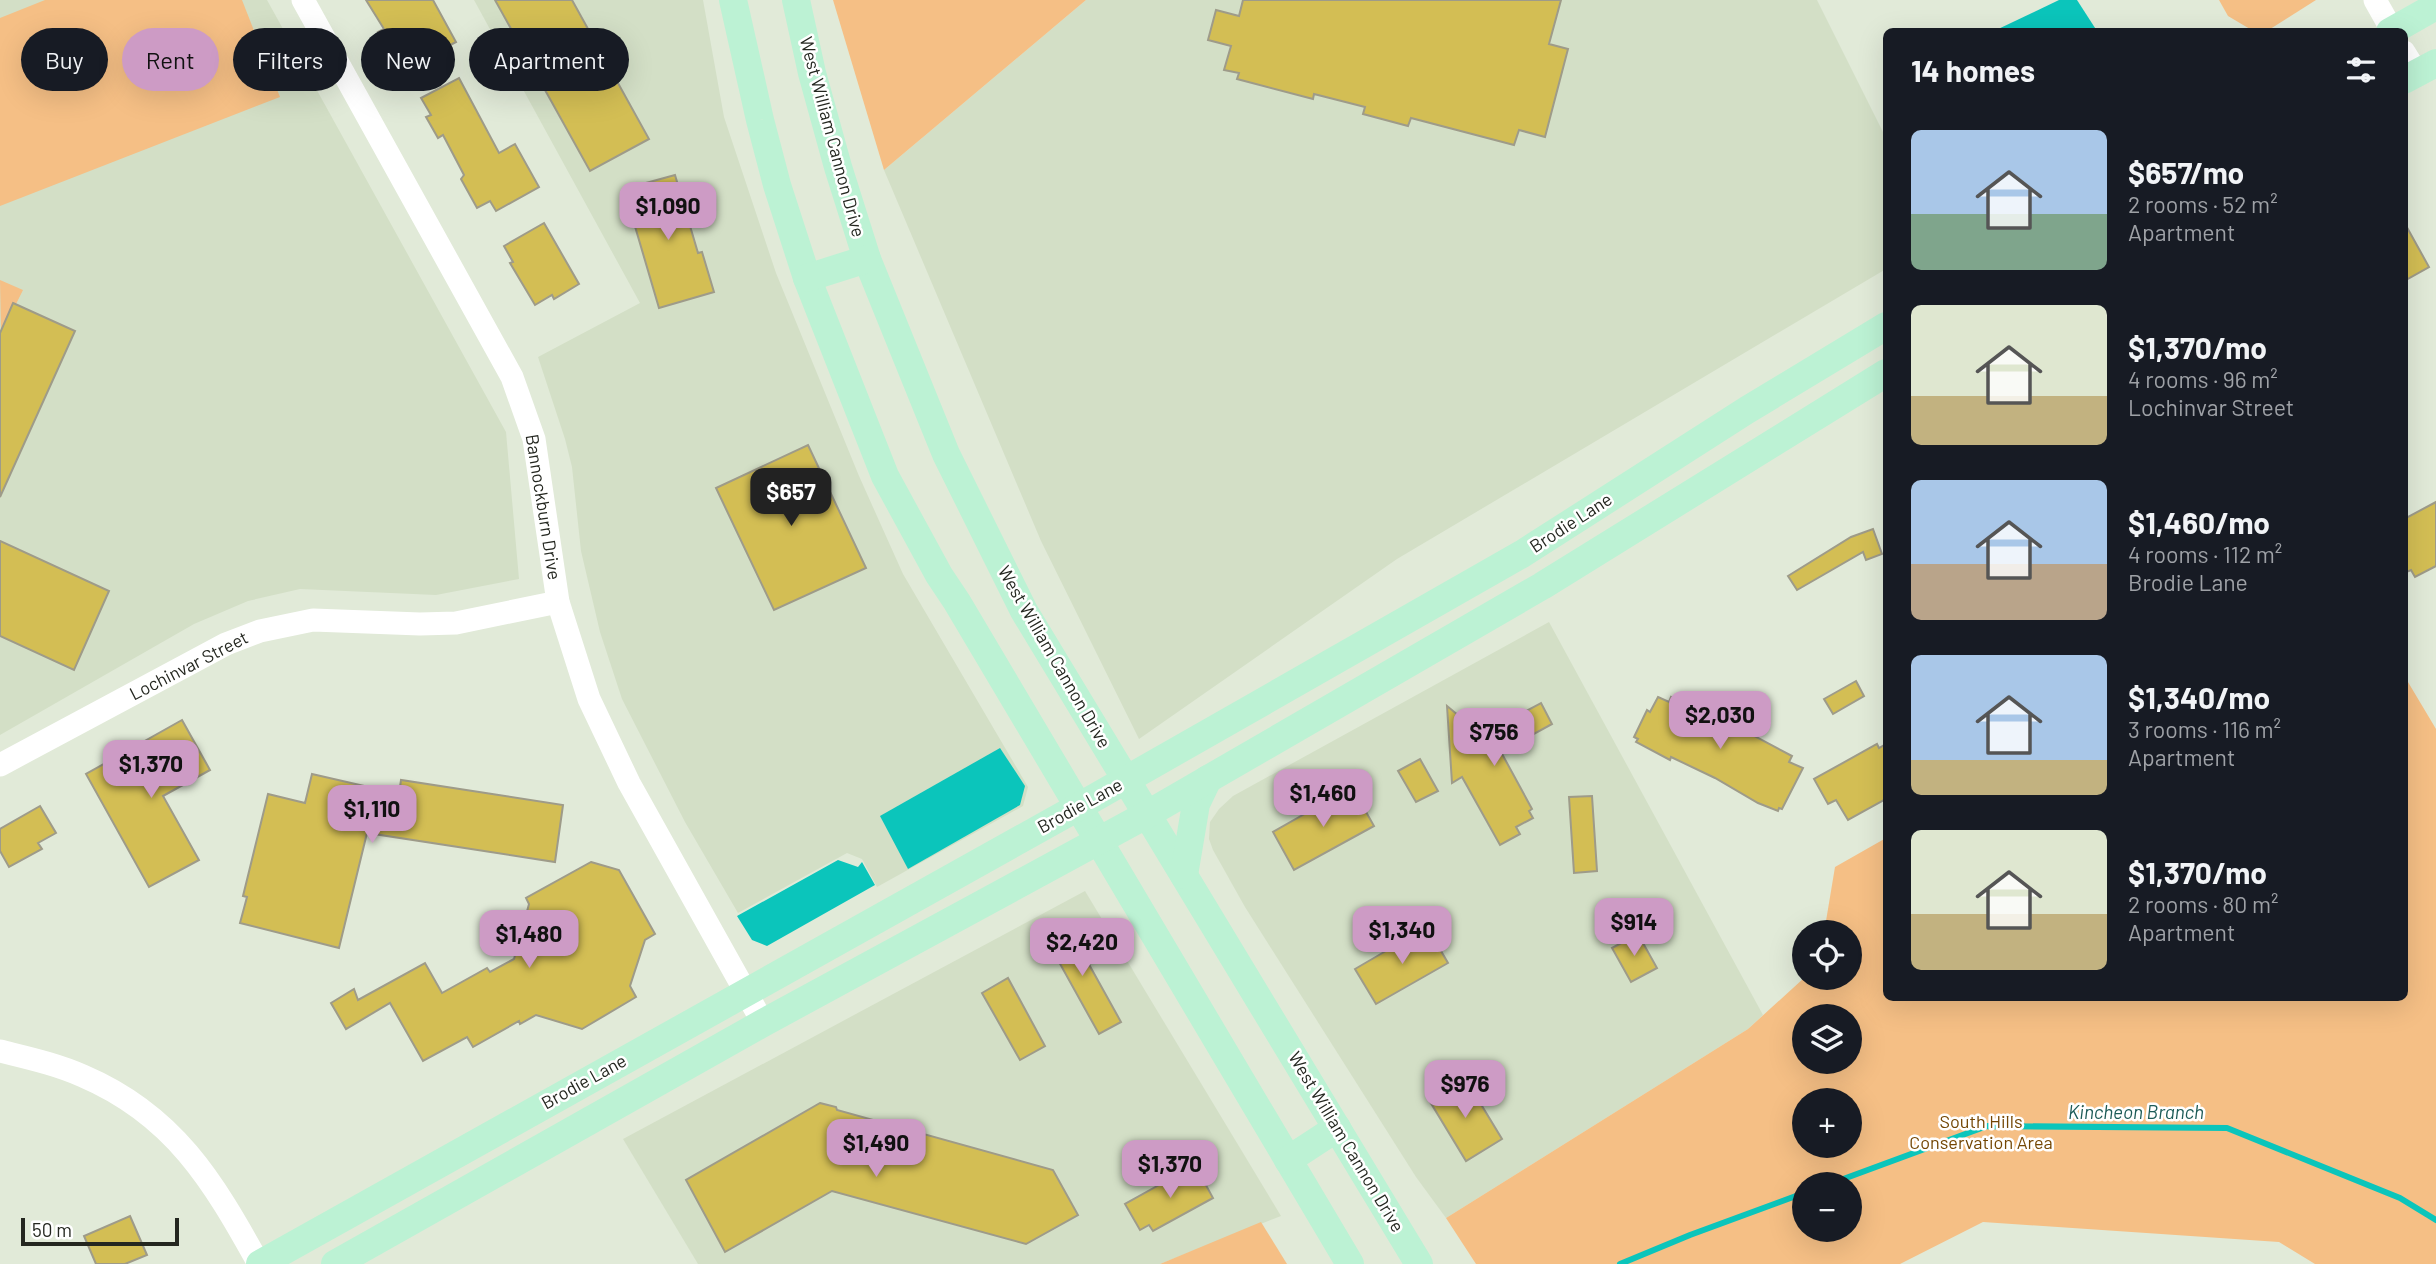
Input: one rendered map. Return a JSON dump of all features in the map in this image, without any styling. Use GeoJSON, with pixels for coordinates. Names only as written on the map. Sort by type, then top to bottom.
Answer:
{"type":"FeatureCollection","features":[{"type":"Feature","properties":{"kind":"main road"},"geometry":{"type":"LineString","coordinates":[[733,0],[752,90],[777,185],[807,278],[885,476],[939,575],[1080,806],[1344,1255]]}},
{"type":"Feature","properties":{"kind":"main road","name":"West William Cannon Drive"},"geometry":{"type":"LineString","coordinates":[[796,0],[812,73],[867,259],[946,454],[1024,611],[1419,1264]]}},
{"type":"Feature","properties":{"kind":"main road"},"geometry":{"type":"LineString","coordinates":[[2408,48],[2436,6]]}},
{"type":"Feature","properties":{"kind":"main road"},"geometry":{"type":"LineString","coordinates":[[807,278],[867,259]]}},
{"type":"Feature","properties":{"kind":"main road","name":"Brodie Lane"},"geometry":{"type":"LineString","coordinates":[[259,1264],[1080,806],[1521,554],[1883,328]]}},
{"type":"Feature","properties":{"kind":"main road","name":"Brodie Lane"},"geometry":{"type":"LineString","coordinates":[[335,1264],[763,1023],[1146,815],[1542,586],[1883,375]]}},
{"type":"Feature","properties":{"kind":"main road"},"geometry":{"type":"LineString","coordinates":[[1184,875],[1196,804],[1208,779]]}},
{"type":"Feature","properties":{"kind":"main road"},"geometry":{"type":"LineString","coordinates":[[1288,1160],[1337,1128]]}},
{"type":"Feature","properties":{"kind":"street","name":"Bannockburn Drive"},"geometry":{"type":"LineString","coordinates":[[303,0],[512,377],[534,439],[558,602],[576,663],[606,739],[763,1023]]}},
{"type":"Feature","properties":{"kind":"street"},"geometry":{"type":"LineString","coordinates":[[2375,0],[2391,28]]}},
{"type":"Feature","properties":{"kind":"street","name":"Lochinvar Street"},"geometry":{"type":"LineString","coordinates":[[0,765],[226,643],[260,631],[313,620],[456,623],[558,602]]}},
{"type":"Feature","properties":{"kind":"street"},"geometry":{"type":"LineString","coordinates":[[0,1051],[82,1076],[114,1091],[143,1111],[185,1148],[203,1171],[259,1264]]}},
{"type":"Feature","properties":{"kind":"shaded area"},"geometry":{"type":"Polygon","coordinates":[[[0,0],[267,0],[282,28],[233,28],[233,91],[317,91],[506,432],[519,579],[436,595],[300,589],[248,601],[194,624],[0,735],[0,0]]]}},
{"type":"Feature","properties":{"kind":"shaded area"},"geometry":{"type":"Polygon","coordinates":[[[474,0],[703,0],[724,117],[776,273],[859,476],[903,574],[1028,787],[1023,806],[877,887],[862,859],[847,853],[738,913],[685,822],[622,699],[600,632],[581,551],[572,467],[538,357],[640,303],[524,91],[629,91],[629,28],[489,28],[474,0]]]}},
{"type":"Feature","properties":{"kind":"shaded area"},"geometry":{"type":"Polygon","coordinates":[[[1086,0],[1817,0],[1883,132],[1883,271],[1397,559],[1139,739],[1041,541],[884,170],[1086,0]]]}},
{"type":"Feature","properties":{"kind":"shaded area"},"geometry":{"type":"Polygon","coordinates":[[[1549,622],[1763,1015],[1748,1029],[1446,1218],[1416,1177],[1245,907],[1213,850],[1209,839],[1210,822],[1233,796],[1549,622]]]}},
{"type":"Feature","properties":{"kind":"shaded area"},"geometry":{"type":"Polygon","coordinates":[[[1085,891],[1281,1216],[1160,1264],[698,1264],[623,1139],[1085,891]]]}},
{"type":"Feature","properties":{"kind":"green space"},"geometry":{"type":"Polygon","coordinates":[[[45,0],[242,0],[253,28],[233,28],[233,91],[278,91],[280,97],[0,206],[0,18],[45,0]]]}},
{"type":"Feature","properties":{"kind":"green space"},"geometry":{"type":"Polygon","coordinates":[[[833,0],[1086,0],[884,170],[833,0]]]}},
{"type":"Feature","properties":{"kind":"green space"},"geometry":{"type":"Polygon","coordinates":[[[2219,0],[2316,0],[2272,28],[2248,28],[2228,16],[2219,0]]]}},
{"type":"Feature","properties":{"kind":"green space"},"geometry":{"type":"Polygon","coordinates":[[[0,280],[23,290],[16,304],[13,303],[1,330],[0,280]]]}},
{"type":"Feature","properties":{"kind":"green space","name":"South Hills Conservation Area"},"geometry":{"type":"Polygon","coordinates":[[[2408,682],[2436,729],[2436,1264],[2315,1264],[2279,1242],[1983,1222],[1900,1264],[1476,1264],[1446,1218],[1748,1029],[1792,989],[1862,990],[1862,920],[1826,920],[1835,867],[1883,840],[1883,1001],[2408,1001],[2408,682]]]}},
{"type":"Feature","properties":{"kind":"green space"},"geometry":{"type":"Polygon","coordinates":[[[1261,1222],[1287,1264],[1160,1264],[1261,1222]]]}},
{"type":"Feature","properties":{"kind":"water"},"geometry":{"type":"Polygon","coordinates":[[[2059,0],[2077,0],[2095,28],[2000,28],[2059,0]]]}},
{"type":"Feature","properties":{"kind":"water"},"geometry":{"type":"Polygon","coordinates":[[[1000,748],[1025,786],[1020,805],[908,869],[880,816],[1000,748]]]}},
{"type":"Feature","properties":{"kind":"water"},"geometry":{"type":"Polygon","coordinates":[[[838,860],[858,867],[862,862],[875,885],[767,946],[752,940],[737,916],[838,860]]]}},
{"type":"Feature","properties":{"kind":"building"},"geometry":{"type":"Polygon","coordinates":[[[366,0],[433,0],[448,28],[383,28],[366,0]]]}},
{"type":"Feature","properties":{"kind":"building"},"geometry":{"type":"Polygon","coordinates":[[[495,0],[572,0],[588,28],[511,28],[495,0]]]}},
{"type":"Feature","properties":{"kind":"building"},"geometry":{"type":"Polygon","coordinates":[[[1243,0],[1561,0],[1549,44],[1568,49],[1545,137],[1519,130],[1514,145],[1411,118],[1408,126],[1363,114],[1365,107],[1314,94],[1313,99],[1237,79],[1239,73],[1224,70],[1231,46],[1208,40],[1216,10],[1239,16],[1243,0]]]}},
{"type":"Feature","properties":{"kind":"building"},"geometry":{"type":"Polygon","coordinates":[[[459,78],[499,153],[515,144],[539,187],[496,211],[490,201],[477,208],[461,179],[464,175],[443,135],[438,138],[426,117],[431,115],[421,98],[434,91],[455,91],[455,80],[459,78]]]}},
{"type":"Feature","properties":{"kind":"building"},"geometry":{"type":"Polygon","coordinates":[[[546,91],[622,91],[649,139],[590,171],[546,91]]]}},
{"type":"Feature","properties":{"kind":"building"},"geometry":{"type":"Polygon","coordinates":[[[675,175],[698,253],[702,252],[714,292],[659,308],[624,189],[675,175]]]}},
{"type":"Feature","properties":{"kind":"building"},"geometry":{"type":"Polygon","coordinates":[[[544,223],[579,284],[554,299],[552,295],[535,305],[510,263],[513,262],[504,246],[544,223]]]}},
{"type":"Feature","properties":{"kind":"building"},"geometry":{"type":"Polygon","coordinates":[[[2408,229],[2429,267],[2408,279],[2408,229]]]}},
{"type":"Feature","properties":{"kind":"building"},"geometry":{"type":"Polygon","coordinates":[[[13,303],[75,331],[0,497],[0,333],[13,303]]]}},
{"type":"Feature","properties":{"kind":"building"},"geometry":{"type":"Polygon","coordinates":[[[808,445],[866,568],[774,610],[716,488],[808,445]]]}},
{"type":"Feature","properties":{"kind":"building"},"geometry":{"type":"Polygon","coordinates":[[[2436,502],[2436,566],[2415,577],[2411,570],[2408,571],[2408,517],[2436,502]]]}},
{"type":"Feature","properties":{"kind":"building"},"geometry":{"type":"Polygon","coordinates":[[[1873,529],[1882,554],[1866,560],[1863,552],[1797,590],[1788,576],[1851,537],[1873,529]]]}},
{"type":"Feature","properties":{"kind":"building"},"geometry":{"type":"Polygon","coordinates":[[[0,541],[109,591],[74,670],[0,636],[0,541]]]}},
{"type":"Feature","properties":{"kind":"building"},"geometry":{"type":"Polygon","coordinates":[[[1856,681],[1864,696],[1833,714],[1824,699],[1856,681]]]}},
{"type":"Feature","properties":{"kind":"building"},"geometry":{"type":"Polygon","coordinates":[[[1658,697],[1669,702],[1671,697],[1702,713],[1704,709],[1792,756],[1789,762],[1803,768],[1782,809],[1779,808],[1778,811],[1758,803],[1715,778],[1671,757],[1670,760],[1636,742],[1638,739],[1634,737],[1647,710],[1650,712],[1658,697]]]}},
{"type":"Feature","properties":{"kind":"building"},"geometry":{"type":"Polygon","coordinates":[[[1541,703],[1552,724],[1501,752],[1532,809],[1529,811],[1533,818],[1516,827],[1520,834],[1500,845],[1462,777],[1452,783],[1447,706],[1482,735],[1541,703]]]}},
{"type":"Feature","properties":{"kind":"building"},"geometry":{"type":"Polygon","coordinates":[[[182,720],[210,770],[163,796],[199,860],[149,887],[86,774],[182,720]]]}},
{"type":"Feature","properties":{"kind":"building"},"geometry":{"type":"Polygon","coordinates":[[[1877,744],[1879,748],[1883,746],[1883,801],[1848,820],[1836,800],[1828,804],[1814,779],[1877,744]]]}},
{"type":"Feature","properties":{"kind":"building"},"geometry":{"type":"Polygon","coordinates":[[[1420,759],[1438,791],[1416,802],[1398,771],[1420,759]]]}},
{"type":"Feature","properties":{"kind":"building"},"geometry":{"type":"Polygon","coordinates":[[[312,774],[399,794],[401,780],[563,805],[555,862],[367,833],[339,948],[240,923],[247,897],[243,896],[268,794],[305,803],[312,774]]]}},
{"type":"Feature","properties":{"kind":"building"},"geometry":{"type":"Polygon","coordinates":[[[1352,787],[1374,826],[1294,870],[1273,832],[1352,787]]]}},
{"type":"Feature","properties":{"kind":"building"},"geometry":{"type":"Polygon","coordinates":[[[1592,796],[1597,871],[1574,873],[1569,797],[1592,796]]]}},
{"type":"Feature","properties":{"kind":"building"},"geometry":{"type":"Polygon","coordinates":[[[40,806],[56,833],[38,843],[42,849],[9,867],[0,851],[0,829],[40,806]]]}},
{"type":"Feature","properties":{"kind":"building"},"geometry":{"type":"Polygon","coordinates":[[[591,862],[619,870],[655,934],[645,940],[630,986],[636,997],[582,1029],[536,1015],[520,1024],[519,1021],[473,1047],[467,1037],[423,1061],[390,1003],[346,1029],[331,1003],[354,989],[358,1000],[425,963],[442,993],[487,968],[490,972],[514,959],[529,904],[526,898],[591,862]]]}},
{"type":"Feature","properties":{"kind":"building"},"geometry":{"type":"Polygon","coordinates":[[[1066,923],[1121,1022],[1099,1034],[1044,935],[1066,923]]]}},
{"type":"Feature","properties":{"kind":"building"},"geometry":{"type":"Polygon","coordinates":[[[1427,927],[1448,963],[1376,1004],[1355,969],[1427,927]]]}},
{"type":"Feature","properties":{"kind":"building"},"geometry":{"type":"Polygon","coordinates":[[[1638,934],[1657,968],[1631,982],[1612,948],[1638,934]]]}},
{"type":"Feature","properties":{"kind":"building"},"geometry":{"type":"Polygon","coordinates":[[[1008,978],[1045,1046],[1020,1060],[982,993],[1008,978]]]}},
{"type":"Feature","properties":{"kind":"building"},"geometry":{"type":"Polygon","coordinates":[[[1465,1078],[1502,1139],[1466,1161],[1429,1100],[1465,1078]]]}},
{"type":"Feature","properties":{"kind":"building"},"geometry":{"type":"Polygon","coordinates":[[[820,1103],[1053,1170],[1078,1215],[1026,1244],[832,1191],[725,1252],[686,1180],[820,1103]]]}},
{"type":"Feature","properties":{"kind":"building"},"geometry":{"type":"Polygon","coordinates":[[[1195,1165],[1213,1198],[1153,1231],[1149,1225],[1140,1230],[1125,1204],[1195,1165]]]}},
{"type":"Feature","properties":{"kind":"building"},"geometry":{"type":"Polygon","coordinates":[[[130,1216],[147,1255],[125,1264],[96,1264],[84,1236],[130,1216]]]}},
{"type":"Feature","properties":{"kind":"waterway","name":"Kincheon Branch"},"geometry":{"type":"LineString","coordinates":[[1862,1172],[1987,1126],[2227,1128],[2400,1198],[2436,1220]]}},
{"type":"Feature","properties":{"kind":"waterway","name":"Kincheon Branch"},"geometry":{"type":"LineString","coordinates":[[1620,1264],[1792,1197]]}}]}
